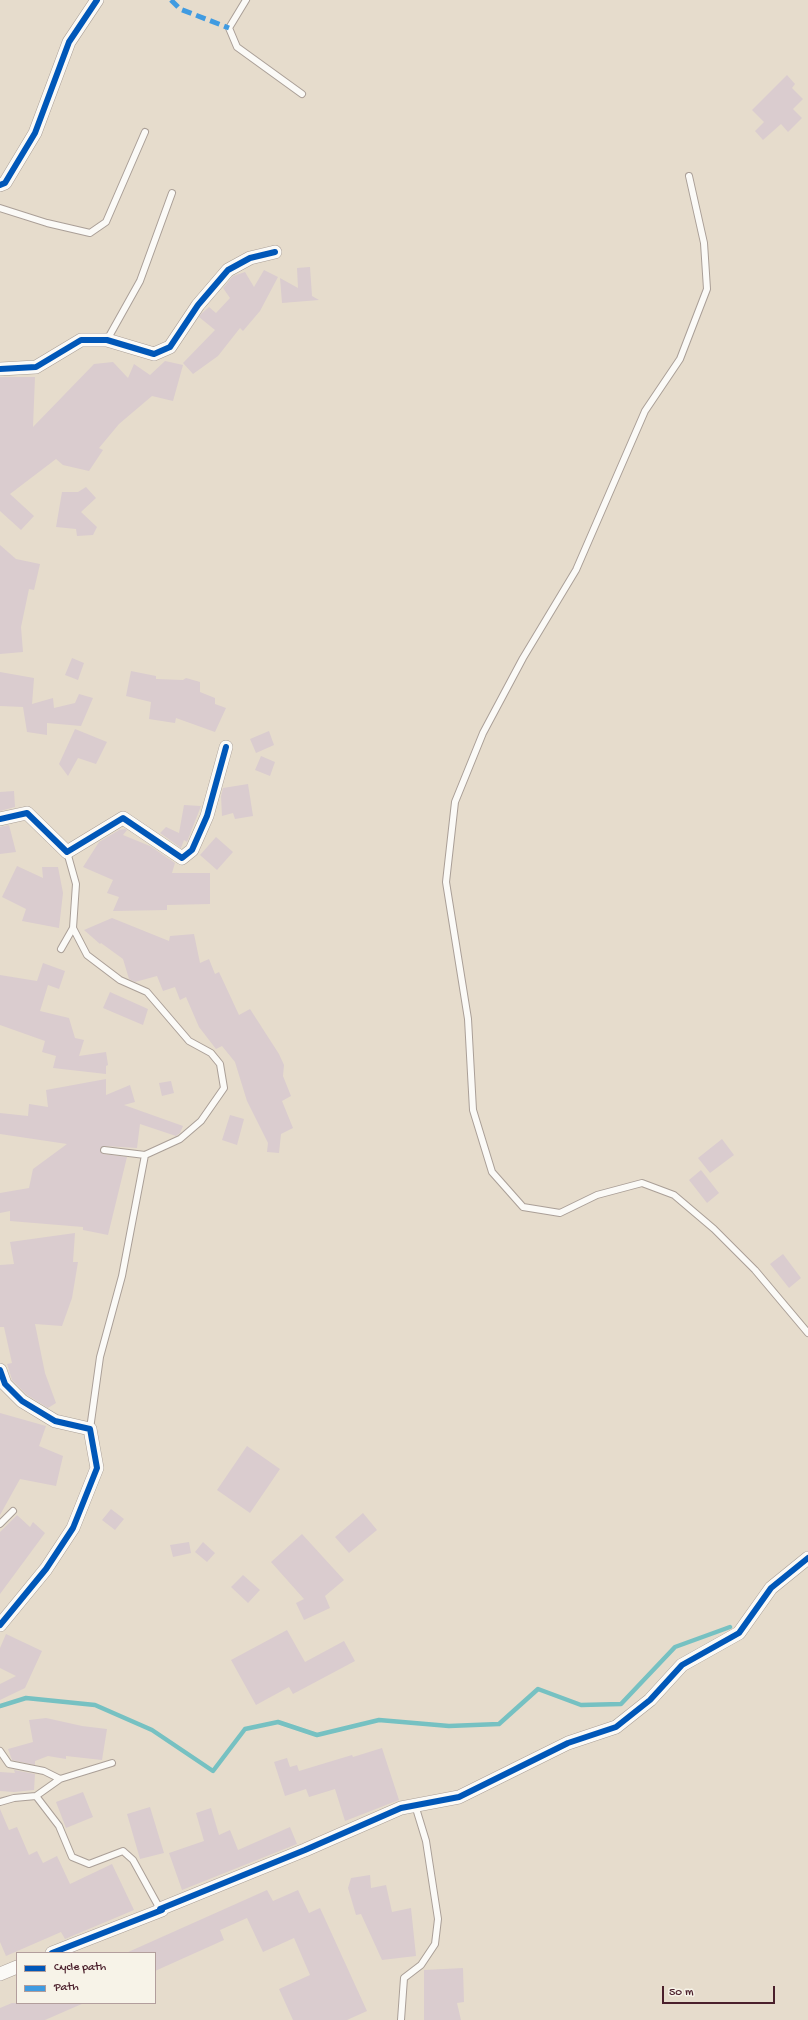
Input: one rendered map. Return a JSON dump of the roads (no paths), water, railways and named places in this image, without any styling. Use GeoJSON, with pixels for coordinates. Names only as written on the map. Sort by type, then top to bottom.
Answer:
{"type":"FeatureCollection","features":[{"type":"Feature","properties":{"kind":"street"},"geometry":{"type":"LineString","coordinates":[[0,197],[3,184],[35,133],[70,42],[97,0]]}},
{"type":"Feature","properties":{"kind":"street"},"geometry":{"type":"LineString","coordinates":[[0,369],[36,367],[81,340],[107,340],[154,354],[170,347],[198,305],[228,270],[250,258],[275,252]]}},
{"type":"Feature","properties":{"kind":"street"},"geometry":{"type":"LineString","coordinates":[[0,819],[27,813],[66,852],[123,818],[182,858],[192,850],[207,816],[226,747]]}},
{"type":"Feature","properties":{"kind":"street"},"geometry":{"type":"LineString","coordinates":[[0,1370],[5,1384],[22,1401],[55,1421],[90,1429],[97,1468],[73,1528],[46,1569],[0,1625]]}},
{"type":"Feature","properties":{"kind":"street"},"geometry":{"type":"LineString","coordinates":[[55,1952],[162,1910],[160,1909],[401,1808],[459,1798],[568,1743],[616,1727],[650,1700],[682,1664],[739,1634],[771,1588],[808,1558]]}},
{"type":"Feature","properties":{"kind":"street"},"geometry":{"type":"LineString","coordinates":[[0,1974],[16,1967]]}},
{"type":"Feature","properties":{"kind":"lane"},"geometry":{"type":"LineString","coordinates":[[246,0],[229,28],[237,47],[302,94]]}},
{"type":"Feature","properties":{"kind":"lane"},"geometry":{"type":"LineString","coordinates":[[0,208],[90,233],[106,222],[145,132]]}},
{"type":"Feature","properties":{"kind":"lane"},"geometry":{"type":"LineString","coordinates":[[689,176],[704,243],[707,289],[680,359],[645,411],[576,570],[523,658],[483,733],[455,802],[446,882],[468,1020],[473,1110],[492,1172],[523,1207],[560,1213],[597,1195],[642,1183],[674,1195],[714,1229],[755,1270],[808,1333]]}},
{"type":"Feature","properties":{"kind":"lane"},"geometry":{"type":"LineString","coordinates":[[107,340],[140,281],[172,193]]}},
{"type":"Feature","properties":{"kind":"lane"},"geometry":{"type":"LineString","coordinates":[[61,949],[73,928],[76,884],[66,852]]}},
{"type":"Feature","properties":{"kind":"lane"},"geometry":{"type":"LineString","coordinates":[[73,928],[87,955],[120,980],[147,992],[189,1040],[211,1053],[220,1064],[224,1088],[201,1120],[180,1139],[145,1155],[104,1150]]}},
{"type":"Feature","properties":{"kind":"lane"},"geometry":{"type":"LineString","coordinates":[[90,1429],[100,1357],[122,1276],[145,1155]]}},
{"type":"Feature","properties":{"kind":"lane"},"geometry":{"type":"LineString","coordinates":[[0,1524],[13,1511]]}},
{"type":"Feature","properties":{"kind":"lane"},"geometry":{"type":"LineString","coordinates":[[0,1750],[9,1764],[44,1772],[60,1779]]}},
{"type":"Feature","properties":{"kind":"lane"},"geometry":{"type":"LineString","coordinates":[[0,1802],[14,1798],[36,1796],[60,1779],[112,1763]]}},
{"type":"Feature","properties":{"kind":"lane"},"geometry":{"type":"LineString","coordinates":[[36,1796],[59,1826],[72,1857],[89,1864],[123,1851],[133,1860],[160,1909]]}},
{"type":"Feature","properties":{"kind":"lane"},"geometry":{"type":"LineString","coordinates":[[401,2020],[404,1978],[421,1965],[435,1944],[438,1919],[426,1841],[416,1806]]}},
{"type":"Feature","properties":{"kind":"waterway"},"geometry":{"type":"LineString","coordinates":[[0,1706],[26,1698],[95,1705],[152,1730],[213,1771],[245,1729],[278,1722],[317,1735],[379,1720],[449,1726],[499,1724],[538,1689],[581,1705],[621,1704],[675,1647],[730,1627]]}}]}
